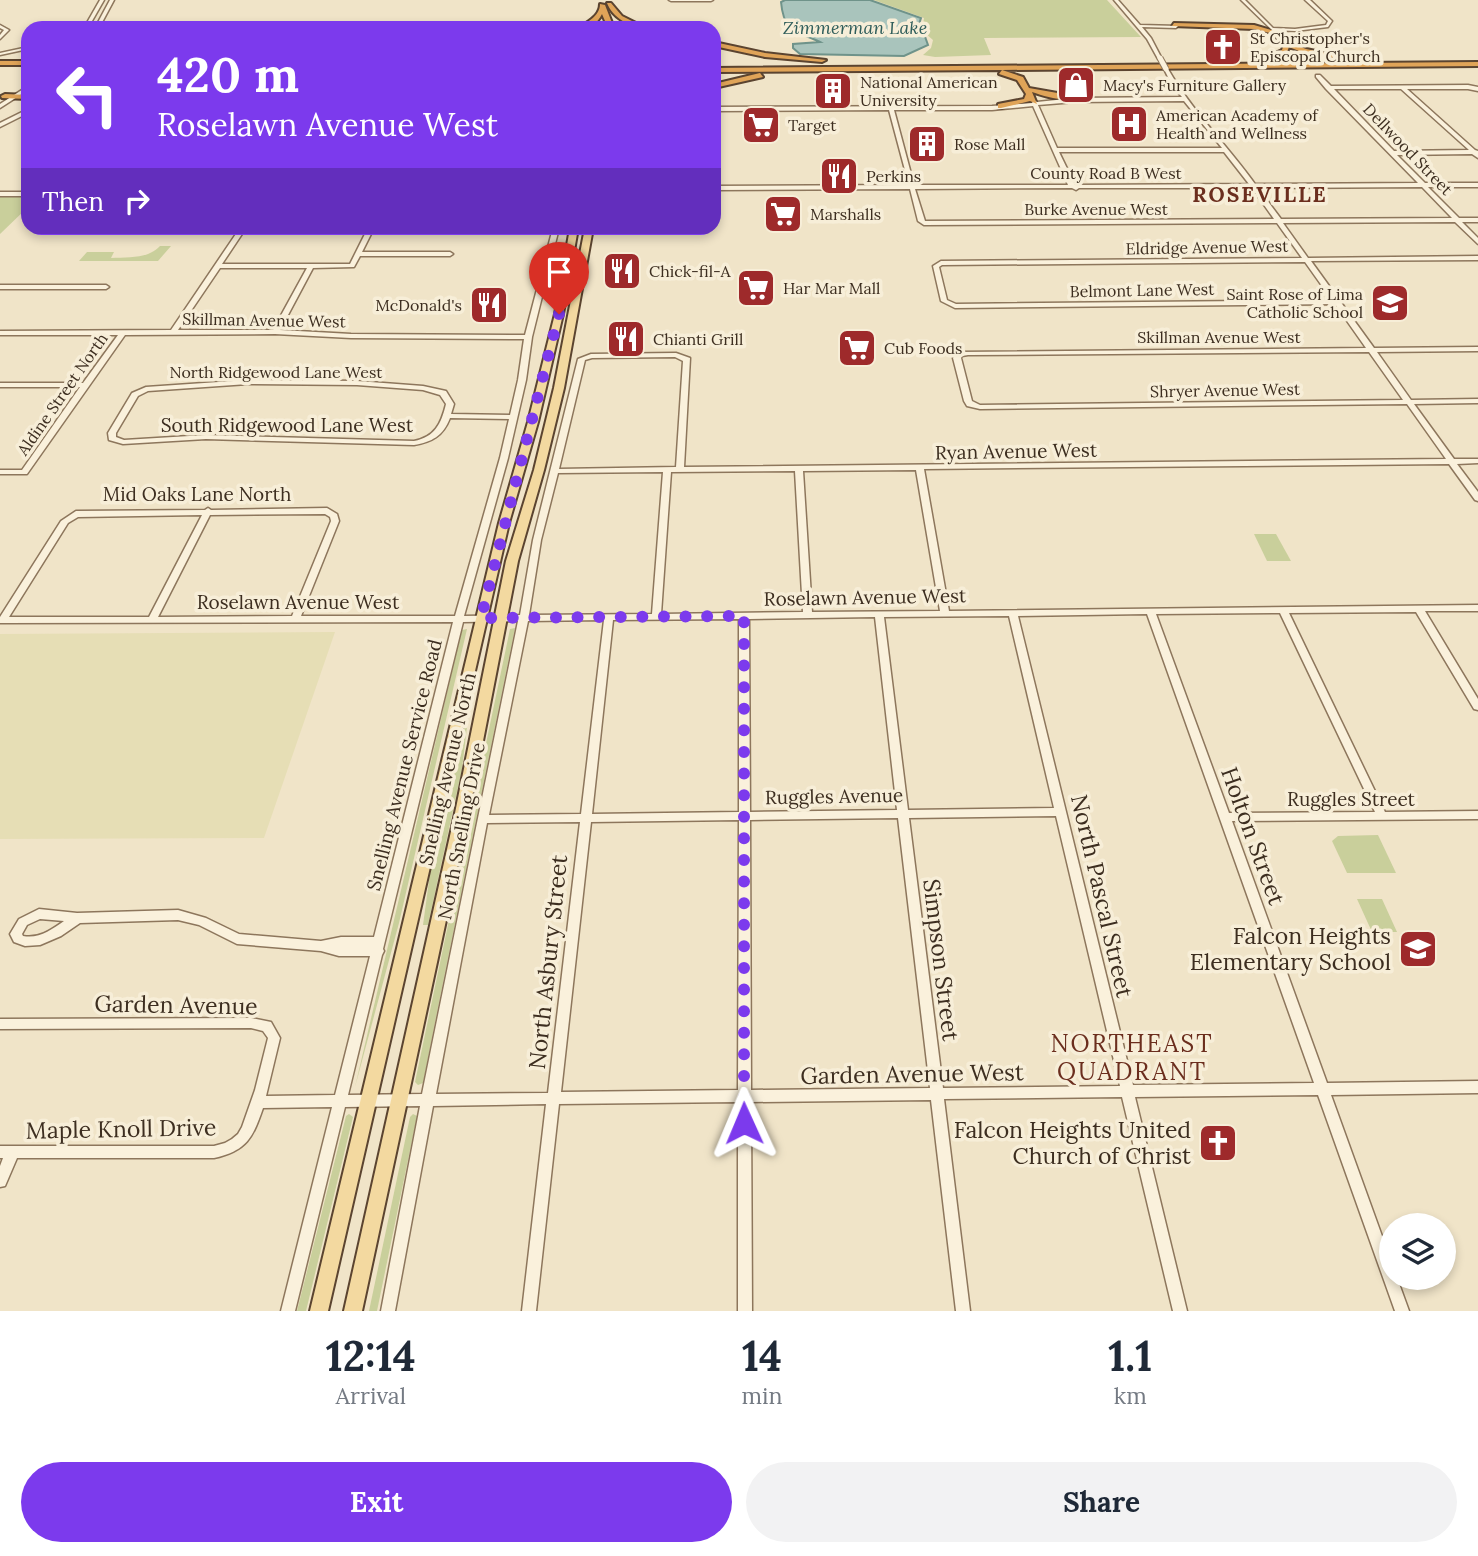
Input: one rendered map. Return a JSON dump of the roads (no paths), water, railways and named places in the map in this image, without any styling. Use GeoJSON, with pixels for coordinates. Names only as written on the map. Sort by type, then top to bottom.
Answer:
{"type":"FeatureCollection","features":[{"type":"Feature","properties":{"kind":"highway"},"geometry":{"type":"LineString","coordinates":[[594,21],[606,3]]}},
{"type":"Feature","properties":{"kind":"highway"},"geometry":{"type":"LineString","coordinates":[[606,3],[610,21]]}},
{"type":"Feature","properties":{"kind":"highway"},"geometry":{"type":"LineString","coordinates":[[606,3],[615,21]]}},
{"type":"Feature","properties":{"kind":"highway"},"geometry":{"type":"LineString","coordinates":[[606,3],[620,17],[628,21]]}},
{"type":"Feature","properties":{"kind":"highway"},"geometry":{"type":"LineString","coordinates":[[1175,26],[1254,29],[1273,34],[1286,47],[1283,53],[1275,56],[1217,61]]}},
{"type":"Feature","properties":{"kind":"highway"},"geometry":{"type":"LineString","coordinates":[[1175,26],[1254,27],[1276,33],[1294,47],[1316,54],[1397,62]]}},
{"type":"Feature","properties":{"kind":"highway"},"geometry":{"type":"LineString","coordinates":[[721,46],[795,59],[907,61]]}},
{"type":"Feature","properties":{"kind":"highway"},"geometry":{"type":"LineString","coordinates":[[721,62],[1478,63]]}},
{"type":"Feature","properties":{"kind":"highway"},"geometry":{"type":"LineString","coordinates":[[721,70],[1397,62]]}},
{"type":"Feature","properties":{"kind":"highway"},"geometry":{"type":"LineString","coordinates":[[0,63],[21,63]]}},
{"type":"Feature","properties":{"kind":"highway"},"geometry":{"type":"LineString","coordinates":[[1033,98],[1028,80],[1038,73],[1101,67]]}},
{"type":"Feature","properties":{"kind":"highway"},"geometry":{"type":"LineString","coordinates":[[941,68],[1012,75],[1020,79],[1033,98]]}},
{"type":"Feature","properties":{"kind":"highway"},"geometry":{"type":"LineString","coordinates":[[721,84],[773,73],[849,69]]}},
{"type":"Feature","properties":{"kind":"highway"},"geometry":{"type":"LineString","coordinates":[[0,70],[21,70]]}},
{"type":"Feature","properties":{"kind":"highway"},"geometry":{"type":"LineString","coordinates":[[1001,106],[1033,98],[1076,97]]}},
{"type":"Feature","properties":{"kind":"main road","name":"Snelling Avenue North"},"geometry":{"type":"LineString","coordinates":[[319,1311],[481,618],[559,314],[573,235]]}},
{"type":"Feature","properties":{"kind":"main road","name":"Snelling Avenue North"},"geometry":{"type":"LineString","coordinates":[[353,1311],[461,818],[512,561],[539,470],[559,388],[588,235]]}},
{"type":"Feature","properties":{"kind":"street"},"geometry":{"type":"LineString","coordinates":[[90,21],[102,0]]}},
{"type":"Feature","properties":{"kind":"street"},"geometry":{"type":"LineString","coordinates":[[102,21],[112,0]]}},
{"type":"Feature","properties":{"kind":"street"},"geometry":{"type":"LineString","coordinates":[[671,0],[711,0]]}},
{"type":"Feature","properties":{"kind":"street"},"geometry":{"type":"LineString","coordinates":[[1116,0],[1140,26],[1185,98],[1255,187],[1478,498]]}},
{"type":"Feature","properties":{"kind":"street"},"geometry":{"type":"LineString","coordinates":[[1243,0],[1274,29],[1313,29],[1328,26],[1330,22],[1307,0]]}},
{"type":"Feature","properties":{"kind":"street"},"geometry":{"type":"LineString","coordinates":[[0,26],[7,30],[0,38]]}},
{"type":"Feature","properties":{"kind":"street"},"geometry":{"type":"LineString","coordinates":[[1140,26],[1175,26]]}},
{"type":"Feature","properties":{"kind":"street"},"geometry":{"type":"LineString","coordinates":[[0,54],[21,50]]}},
{"type":"Feature","properties":{"kind":"street"},"geometry":{"type":"LineString","coordinates":[[0,54],[21,50]]}},
{"type":"Feature","properties":{"kind":"street","name":"Dellwood Street"},"geometry":{"type":"LineString","coordinates":[[1318,76],[1478,242]]}},
{"type":"Feature","properties":{"kind":"street"},"geometry":{"type":"LineString","coordinates":[[1402,87],[1477,153]]}},
{"type":"Feature","properties":{"kind":"street"},"geometry":{"type":"LineString","coordinates":[[1328,88],[1477,88]]}},
{"type":"Feature","properties":{"kind":"street"},"geometry":{"type":"LineString","coordinates":[[0,106],[15,95]]}},
{"type":"Feature","properties":{"kind":"street"},"geometry":{"type":"LineString","coordinates":[[1033,98],[1185,98]]}},
{"type":"Feature","properties":{"kind":"street"},"geometry":{"type":"LineString","coordinates":[[978,108],[1033,98],[1185,98]]}},
{"type":"Feature","properties":{"kind":"street"},"geometry":{"type":"LineString","coordinates":[[1033,98],[1071,185],[1076,188]]}},
{"type":"Feature","properties":{"kind":"street"},"geometry":{"type":"LineString","coordinates":[[721,109],[1001,106]]}},
{"type":"Feature","properties":{"kind":"street"},"geometry":{"type":"LineString","coordinates":[[891,108],[913,188]]}},
{"type":"Feature","properties":{"kind":"street"},"geometry":{"type":"LineString","coordinates":[[0,125],[21,114]]}},
{"type":"Feature","properties":{"kind":"street"},"geometry":{"type":"LineString","coordinates":[[1058,150],[1227,149]]}},
{"type":"Feature","properties":{"kind":"street"},"geometry":{"type":"LineString","coordinates":[[1393,153],[1477,153]]}},
{"type":"Feature","properties":{"kind":"street","name":"County Road B West"},"geometry":{"type":"LineString","coordinates":[[721,190],[1478,186]]}},
{"type":"Feature","properties":{"kind":"street","name":"Burke Avenue West"},"geometry":{"type":"LineString","coordinates":[[913,188],[924,223],[1478,220]]}},
{"type":"Feature","properties":{"kind":"street"},"geometry":{"type":"LineString","coordinates":[[0,192],[21,192]]}},
{"type":"Feature","properties":{"kind":"street"},"geometry":{"type":"LineString","coordinates":[[173,333],[238,235]]}},
{"type":"Feature","properties":{"kind":"street"},"geometry":{"type":"LineString","coordinates":[[218,265],[352,266],[368,235]]}},
{"type":"Feature","properties":{"kind":"street","name":"Snelling Avenue Service Road"},"geometry":{"type":"LineString","coordinates":[[288,1311],[460,618],[504,458],[522,380],[528,337],[554,235]]}},
{"type":"Feature","properties":{"kind":"street"},"geometry":{"type":"LineString","coordinates":[[358,254],[450,254]]}},
{"type":"Feature","properties":{"kind":"street","name":"Eldridge Avenue West"},"geometry":{"type":"LineString","coordinates":[[948,304],[944,301],[937,264],[1478,258]]}},
{"type":"Feature","properties":{"kind":"street"},"geometry":{"type":"LineString","coordinates":[[275,332],[311,266]]}},
{"type":"Feature","properties":{"kind":"street"},"geometry":{"type":"LineString","coordinates":[[0,287],[106,287]]}},
{"type":"Feature","properties":{"kind":"street","name":"Belmont Lane West"},"geometry":{"type":"LineString","coordinates":[[948,304],[1336,302]]}},
{"type":"Feature","properties":{"kind":"street","name":"Aldine Street North"},"geometry":{"type":"LineString","coordinates":[[0,472],[24,472],[123,332]]}},
{"type":"Feature","properties":{"kind":"street","name":"Skillman Avenue West"},"geometry":{"type":"LineString","coordinates":[[0,333],[275,332],[349,336],[528,337]]}},
{"type":"Feature","properties":{"kind":"street","name":"Skillman Avenue West"},"geometry":{"type":"LineString","coordinates":[[972,405],[965,390],[957,358],[960,354],[1478,349]]}},
{"type":"Feature","properties":{"kind":"street","name":"North Snelling Drive"},"geometry":{"type":"LineString","coordinates":[[388,1311],[537,540],[582,359],[676,355],[685,358],[687,362],[680,470]]}},
{"type":"Feature","properties":{"kind":"street","name":"North Ridgewood Lane West"},"geometry":{"type":"LineString","coordinates":[[129,404],[138,393],[160,386],[257,382],[357,383],[437,391],[449,400],[447,416]]}},
{"type":"Feature","properties":{"kind":"street"},"geometry":{"type":"LineString","coordinates":[[0,385],[86,385]]}},
{"type":"Feature","properties":{"kind":"street","name":"Shryer Avenue West"},"geometry":{"type":"LineString","coordinates":[[972,405],[1478,401]]}},
{"type":"Feature","properties":{"kind":"street","name":"South Ridgewood Lane West"},"geometry":{"type":"LineString","coordinates":[[129,404],[112,433],[112,438],[118,442],[206,437],[414,443],[437,436],[447,416]]}},
{"type":"Feature","properties":{"kind":"street"},"geometry":{"type":"LineString","coordinates":[[447,416],[513,417]]}},
{"type":"Feature","properties":{"kind":"street","name":"Ryan Avenue West"},"geometry":{"type":"LineString","coordinates":[[555,471],[1478,461]]}},
{"type":"Feature","properties":{"kind":"street"},"geometry":{"type":"LineString","coordinates":[[920,468],[945,614]]}},
{"type":"Feature","properties":{"kind":"street"},"geometry":{"type":"LineString","coordinates":[[799,469],[808,615]]}},
{"type":"Feature","properties":{"kind":"street"},"geometry":{"type":"LineString","coordinates":[[656,617],[667,470]]}},
{"type":"Feature","properties":{"kind":"street","name":"Mid Oaks Lane North"},"geometry":{"type":"LineString","coordinates":[[2,620],[70,516],[85,512],[322,510],[334,516],[335,521],[295,620]]}},
{"type":"Feature","properties":{"kind":"street"},"geometry":{"type":"LineString","coordinates":[[152,620],[208,511]]}},
{"type":"Feature","properties":{"kind":"street","name":"Roselawn Avenue West"},"geometry":{"type":"LineString","coordinates":[[2,620],[295,620],[1478,608]]}},
{"type":"Feature","properties":{"kind":"street"},"geometry":{"type":"LineString","coordinates":[[1419,609],[1478,707]]}},
{"type":"Feature","properties":{"kind":"street"},"geometry":{"type":"LineString","coordinates":[[1283,610],[1382,816]]}},
{"type":"Feature","properties":{"kind":"street","name":"Holton Street"},"geometry":{"type":"LineString","coordinates":[[1151,611],[1402,1311]]}},
{"type":"Feature","properties":{"kind":"street","name":"North Pascal Street"},"geometry":{"type":"LineString","coordinates":[[1013,613],[1180,1311]]}},
{"type":"Feature","properties":{"kind":"street","name":"Simpson Street"},"geometry":{"type":"LineString","coordinates":[[879,614],[963,1311]]}},
{"type":"Feature","properties":{"kind":"street"},"geometry":{"type":"LineString","coordinates":[[744,616],[745,1311]]}},
{"type":"Feature","properties":{"kind":"street","name":"North Asbury Street"},"geometry":{"type":"LineString","coordinates":[[529,1311],[609,617]]}},
{"type":"Feature","properties":{"kind":"street","name":"Ruggles Avenue"},"geometry":{"type":"LineString","coordinates":[[483,819],[1060,812]]}},
{"type":"Feature","properties":{"kind":"street","name":"Ruggles Street"},"geometry":{"type":"LineString","coordinates":[[1224,817],[1478,816]]}},
{"type":"Feature","properties":{"kind":"street"},"geometry":{"type":"LineString","coordinates":[[77,918],[178,915],[202,921],[237,939],[321,946],[339,951],[379,947]]}},
{"type":"Feature","properties":{"kind":"street","name":"Garden Avenue"},"geometry":{"type":"LineString","coordinates":[[0,1024],[260,1023],[267,1026],[274,1038],[257,1102]]}},
{"type":"Feature","properties":{"kind":"street","name":"Garden Avenue West"},"geometry":{"type":"LineString","coordinates":[[430,1098],[1128,1093],[1478,1087]]}},
{"type":"Feature","properties":{"kind":"street"},"geometry":{"type":"LineString","coordinates":[[257,1102],[368,1102],[430,1098]]}},
{"type":"Feature","properties":{"kind":"street","name":"Maple Knoll Drive"},"geometry":{"type":"LineString","coordinates":[[6,1152],[225,1150],[242,1138],[257,1102]]}},
{"type":"Feature","properties":{"kind":"street"},"geometry":{"type":"LineString","coordinates":[[0,1181],[6,1152]]}},
{"type":"Feature","properties":{"kind":"water","name":"Zimmerman Lake"},"geometry":{"type":"Polygon","coordinates":[[[870,0],[921,18],[919,24],[914,27],[924,34],[928,45],[904,56],[800,54],[793,48],[793,44],[820,42],[789,26],[781,2],[870,0]]]}},
{"type":"Feature","properties":{"kind":"place","name":"St Christopher's Episcopal Church"},"geometry":{"type":"Point","coordinates":[1223,47]}},
{"type":"Feature","properties":{"kind":"place","name":"Macy's Furniture Gallery"},"geometry":{"type":"Point","coordinates":[1076,85]}},
{"type":"Feature","properties":{"kind":"place","name":"National American University"},"geometry":{"type":"Point","coordinates":[833,91]}},
{"type":"Feature","properties":{"kind":"place","name":"American Academy of Health and Wellness"},"geometry":{"type":"Point","coordinates":[1129,124]}},
{"type":"Feature","properties":{"kind":"place","name":"Target"},"geometry":{"type":"Point","coordinates":[761,125]}},
{"type":"Feature","properties":{"kind":"place","name":"Rose Mall"},"geometry":{"type":"Point","coordinates":[927,144]}},
{"type":"Feature","properties":{"kind":"place","name":"Perkins"},"geometry":{"type":"Point","coordinates":[839,176]}},
{"type":"Feature","properties":{"kind":"place","name":"Marshalls"},"geometry":{"type":"Point","coordinates":[783,214]}},
{"type":"Feature","properties":{"kind":"place","name":"Chick-fil-A"},"geometry":{"type":"Point","coordinates":[622,271]}},
{"type":"Feature","properties":{"kind":"place","name":"Har Mar Mall"},"geometry":{"type":"Point","coordinates":[756,288]}},
{"type":"Feature","properties":{"kind":"place","name":"Saint Rose of Lima Catholic School"},"geometry":{"type":"Point","coordinates":[1390,303]}},
{"type":"Feature","properties":{"kind":"place","name":"McDonald's"},"geometry":{"type":"Point","coordinates":[489,305]}},
{"type":"Feature","properties":{"kind":"place","name":"Chianti Grill"},"geometry":{"type":"Point","coordinates":[626,339]}},
{"type":"Feature","properties":{"kind":"place","name":"Cub Foods"},"geometry":{"type":"Point","coordinates":[857,348]}},
{"type":"Feature","properties":{"kind":"place","name":"Falcon Heights Elementary School"},"geometry":{"type":"Point","coordinates":[1418,949]}},
{"type":"Feature","properties":{"kind":"place","name":"Falcon Heights United Church of Christ"},"geometry":{"type":"Point","coordinates":[1218,1143]}},
{"type":"Feature","properties":{"kind":"district","name":"ROSEVILLE"},"geometry":{"type":"Point","coordinates":[1260,195]}},
{"type":"Feature","properties":{"kind":"district","name":"NORTHEAST QUADRANT"},"geometry":{"type":"Point","coordinates":[1132,1058]}}]}
